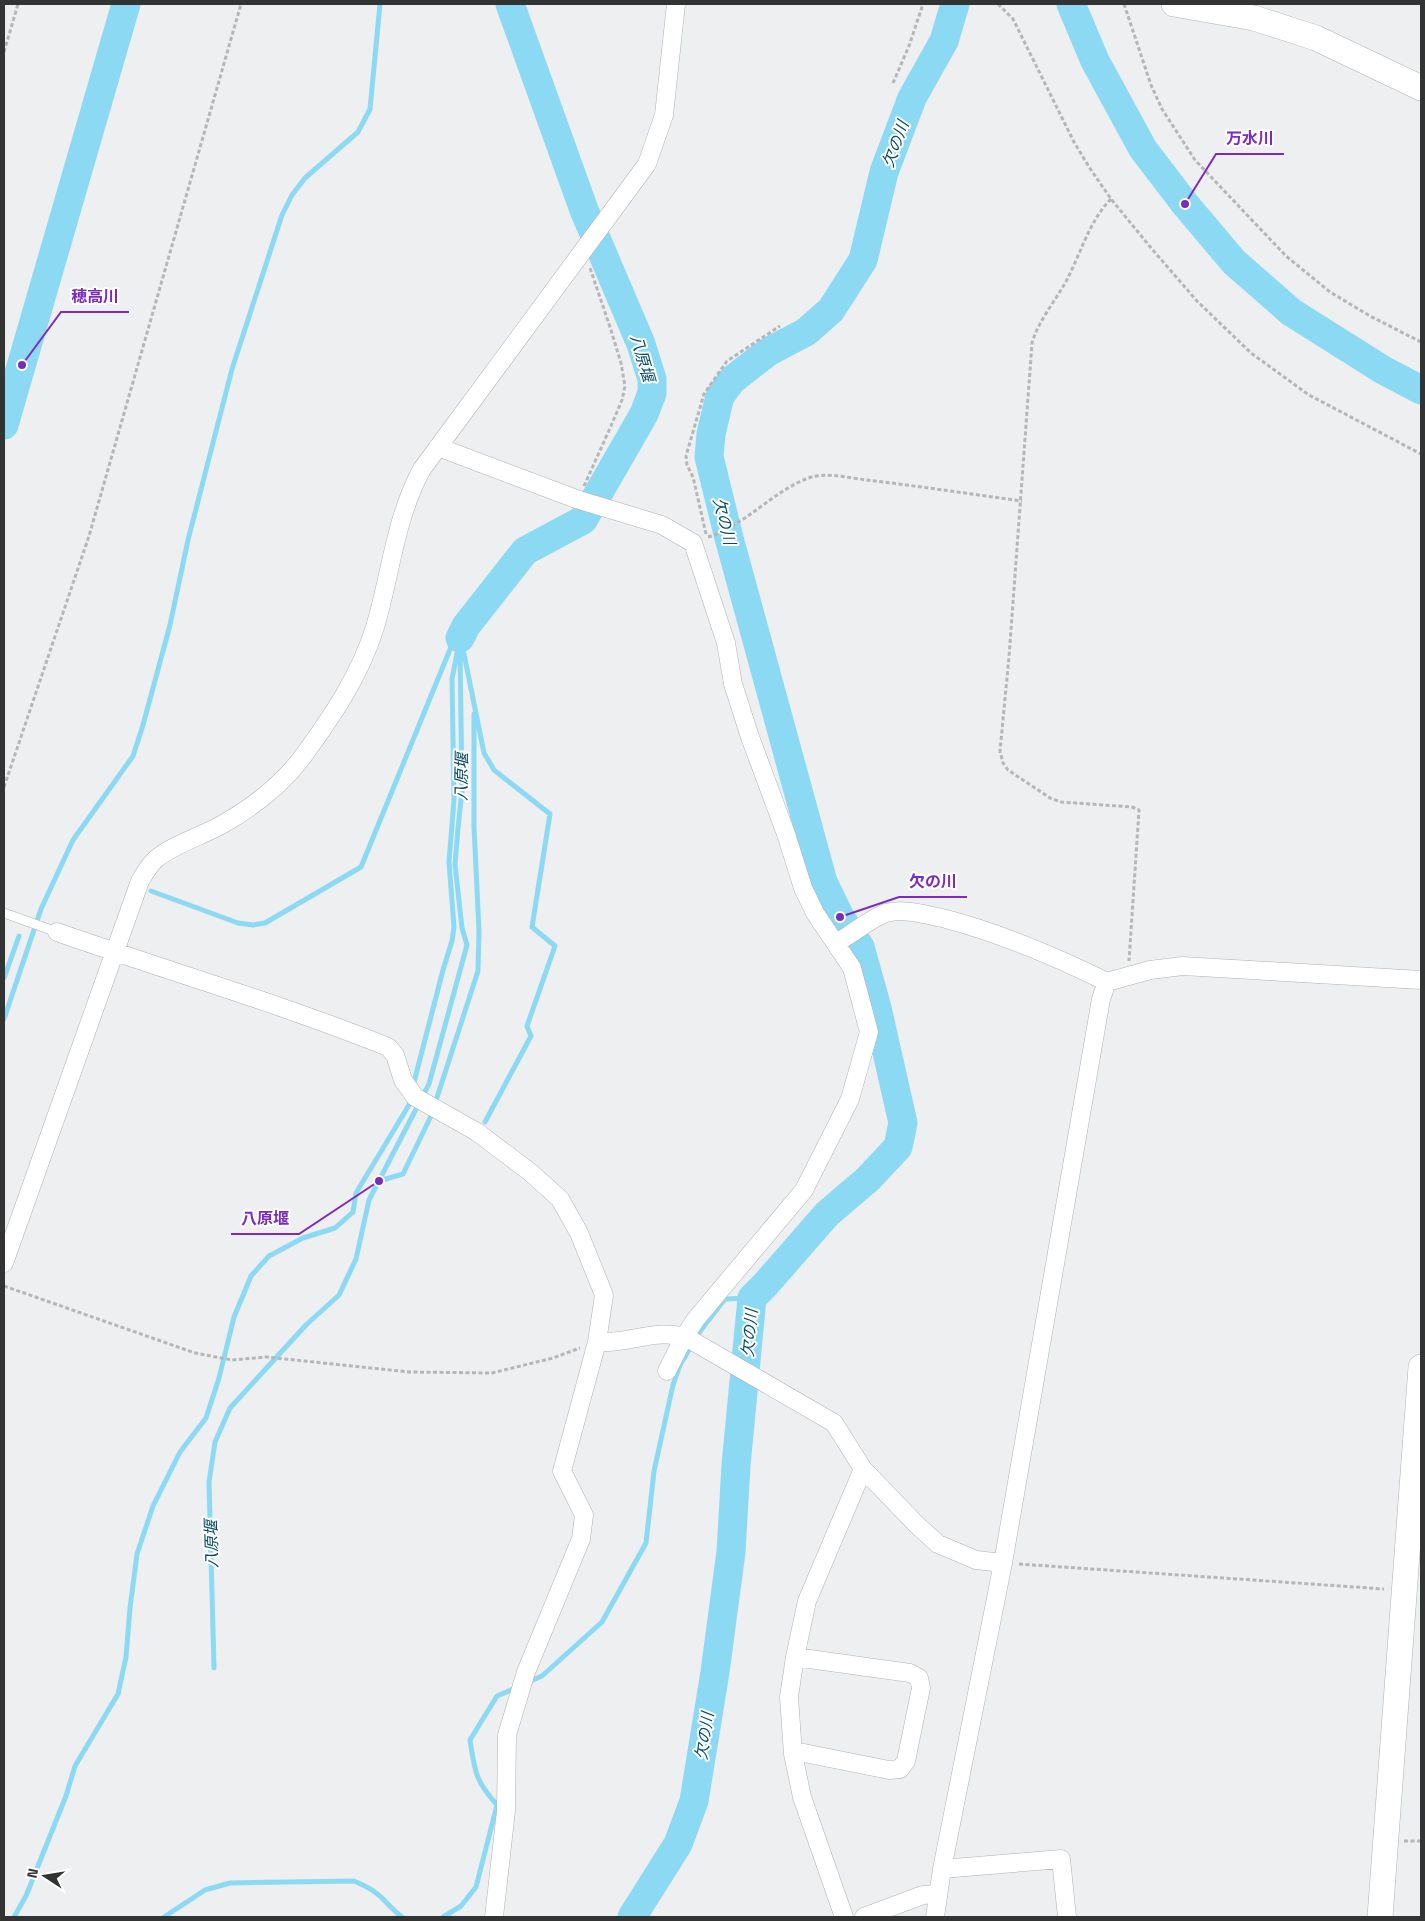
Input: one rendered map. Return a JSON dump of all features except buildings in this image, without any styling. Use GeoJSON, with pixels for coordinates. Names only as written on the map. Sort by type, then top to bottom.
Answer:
{"type":"FeatureCollection","features":[{"type":"Feature","properties":{"kind":"street"},"geometry":{"type":"LineString","coordinates":[[4,1263],[140,881],[148,867],[156,859],[223,824],[248,808],[275,786],[300,760],[351,684],[365,656],[375,626],[406,501],[422,469],[612,213],[646,164],[664,115],[676,4]]}},
{"type":"Feature","properties":{"kind":"street"},"geometry":{"type":"LineString","coordinates":[[1174,4],[1254,18],[1316,38],[1421,88]]}},
{"type":"Feature","properties":{"kind":"street"},"geometry":{"type":"LineString","coordinates":[[438,447],[589,503],[662,525],[693,542],[726,643],[733,684],[803,888],[815,913],[840,941],[852,968],[869,1032],[850,1099],[804,1190],[696,1319],[692,1341],[666,1372]]}},
{"type":"Feature","properties":{"kind":"street"},"geometry":{"type":"LineString","coordinates":[[840,941],[883,914],[892,912],[928,915],[983,929],[1025,944],[1106,982],[1150,970],[1194,966],[1421,980]]}},
{"type":"Feature","properties":{"kind":"street"},"geometry":{"type":"LineString","coordinates":[[50,929],[114,953],[318,1019],[388,1047],[395,1055],[403,1080],[415,1096],[477,1132],[530,1172],[560,1199],[569,1212],[579,1233],[604,1295],[597,1342],[562,1471],[584,1515],[582,1539],[526,1672],[507,1735],[506,1811],[494,1917]]}},
{"type":"Feature","properties":{"kind":"street"},"geometry":{"type":"LineString","coordinates":[[935,1917],[937,1894],[1003,1563],[1106,982]]}},
{"type":"Feature","properties":{"kind":"street"},"geometry":{"type":"LineString","coordinates":[[597,1342],[609,1343],[662,1334],[672,1334],[692,1341],[834,1423],[863,1469],[938,1544],[976,1560],[1003,1563]]}},
{"type":"Feature","properties":{"kind":"street"},"geometry":{"type":"LineString","coordinates":[[1380,1917],[1406,1590],[1421,1367]]}},
{"type":"Feature","properties":{"kind":"street"},"geometry":{"type":"LineString","coordinates":[[844,1917],[802,1797],[793,1754],[789,1698],[807,1601],[863,1469]]}},
{"type":"Feature","properties":{"kind":"street"},"geometry":{"type":"LineString","coordinates":[[793,1754],[804,1753],[889,1770],[900,1769],[906,1761],[921,1688],[919,1678],[910,1673],[795,1658]]}},
{"type":"Feature","properties":{"kind":"street"},"geometry":{"type":"LineString","coordinates":[[942,1869],[1061,1859],[1067,1917]]}},
{"type":"Feature","properties":{"kind":"street"},"geometry":{"type":"LineString","coordinates":[[864,1917],[923,1895],[937,1894]]}},
{"type":"Feature","properties":{"kind":"lane"},"geometry":{"type":"LineString","coordinates":[[4,914],[50,929]]}},
{"type":"Feature","properties":{"kind":"path"},"geometry":{"type":"LineString","coordinates":[[4,52],[18,4]]}},
{"type":"Feature","properties":{"kind":"path"},"geometry":{"type":"LineString","coordinates":[[4,788],[89,536],[241,4]]}},
{"type":"Feature","properties":{"kind":"path"},"geometry":{"type":"LineString","coordinates":[[893,84],[909,46],[923,4]]}},
{"type":"Feature","properties":{"kind":"path"},"geometry":{"type":"LineString","coordinates":[[998,4],[1013,19],[1074,142],[1111,199],[1191,293],[1252,353],[1309,395],[1421,454]]}},
{"type":"Feature","properties":{"kind":"path"},"geometry":{"type":"LineString","coordinates":[[1124,4],[1151,85],[1162,109],[1195,160],[1286,256],[1330,292],[1370,316],[1421,342]]}},
{"type":"Feature","properties":{"kind":"path"},"geometry":{"type":"LineString","coordinates":[[1111,199],[1099,213],[1065,284],[1035,332],[1032,343],[1022,501],[1000,752],[1003,763],[1008,770],[1050,798],[1062,802],[1132,807],[1139,810],[1128,976]]}},
{"type":"Feature","properties":{"kind":"path"},"geometry":{"type":"LineString","coordinates":[[584,250],[621,363],[625,386],[622,400],[611,426],[589,503]]}},
{"type":"Feature","properties":{"kind":"path"},"geometry":{"type":"LineString","coordinates":[[707,537],[693,477],[687,464],[686,456],[704,394],[727,361],[780,326]]}},
{"type":"Feature","properties":{"kind":"path"},"geometry":{"type":"LineString","coordinates":[[713,535],[738,522],[795,484],[808,478],[826,476],[902,484],[1022,501]]}},
{"type":"Feature","properties":{"kind":"path"},"geometry":{"type":"LineString","coordinates":[[4,1286],[195,1354],[232,1360],[266,1357],[409,1372],[492,1373],[553,1358],[597,1342]]}},
{"type":"Feature","properties":{"kind":"path"},"geometry":{"type":"LineString","coordinates":[[1003,1563],[1406,1590]]}},
{"type":"Feature","properties":{"kind":"waterway"},"geometry":{"type":"LineString","coordinates":[[4,425],[126,4]]}},
{"type":"Feature","properties":{"kind":"waterway"},"geometry":{"type":"LineString","coordinates":[[4,1019],[41,909],[73,840],[133,756],[170,625],[188,540],[232,369],[282,215],[292,195],[305,178],[358,132],[370,109],[380,4]]}},
{"type":"Feature","properties":{"kind":"waterway","name":"八原堰"},"geometry":{"type":"LineString","coordinates":[[460,638],[466,626],[525,551],[583,520],[644,414],[652,393],[652,379],[641,344],[584,210],[510,4]]}},
{"type":"Feature","properties":{"kind":"waterway","name":"欠の川"},"geometry":{"type":"LineString","coordinates":[[632,1917],[678,1844],[694,1801],[715,1672],[731,1552],[736,1465],[752,1298],[827,1214],[868,1179],[898,1147],[903,1123],[877,1008],[860,947],[840,917],[823,882],[729,538],[709,457],[711,434],[720,396],[732,380],[768,352],[806,332],[831,310],[863,260],[884,172],[912,98],[944,41],[955,4]]}},
{"type":"Feature","properties":{"kind":"waterway"},"geometry":{"type":"LineString","coordinates":[[1071,4],[1095,61],[1143,149],[1185,204],[1234,262],[1291,312],[1383,370],[1421,390]]}},
{"type":"Feature","properties":{"kind":"waterway"},"geometry":{"type":"LineString","coordinates":[[413,1086],[452,941],[454,927],[449,862],[454,800],[452,679],[460,638]]}},
{"type":"Feature","properties":{"kind":"waterway"},"geometry":{"type":"LineString","coordinates":[[151,891],[238,923],[253,925],[265,923],[361,867],[451,647],[460,639]]}},
{"type":"Feature","properties":{"kind":"waterway"},"geometry":{"type":"LineString","coordinates":[[463,649],[484,753],[494,770],[550,814],[532,927],[555,946],[527,1026],[531,1036],[485,1122]]}},
{"type":"Feature","properties":{"kind":"waterway","name":"八原堰"},"geometry":{"type":"LineString","coordinates":[[214,1668],[209,1482],[215,1442],[230,1408],[306,1325],[339,1295],[356,1259],[369,1200],[429,1084],[467,945],[462,928],[455,865],[462,791],[460,650]]}},
{"type":"Feature","properties":{"kind":"waterway"},"geometry":{"type":"LineString","coordinates":[[379,1181],[403,1174],[431,1116],[478,971],[479,931],[474,827],[474,714]]}},
{"type":"Feature","properties":{"kind":"waterway"},"geometry":{"type":"LineString","coordinates":[[4,978],[19,936]]}},
{"type":"Feature","properties":{"kind":"waterway"},"geometry":{"type":"LineString","coordinates":[[14,1917],[26,1896],[66,1796],[75,1766],[118,1694],[126,1657],[137,1554],[153,1506],[180,1452],[206,1418],[219,1378],[234,1317],[251,1276],[269,1256],[303,1238],[335,1228],[353,1212],[356,1193],[409,1105],[411,1097]]}},
{"type":"Feature","properties":{"kind":"waterway"},"geometry":{"type":"LineString","coordinates":[[528,1682],[542,1676],[602,1622],[646,1543],[654,1471],[673,1385],[680,1365],[701,1330],[725,1299],[752,1298]]}},
{"type":"Feature","properties":{"kind":"waterway"},"geometry":{"type":"LineString","coordinates":[[443,1917],[461,1906],[476,1887],[497,1805],[484,1789],[477,1775],[470,1740],[497,1696],[518,1687]]}},
{"type":"Feature","properties":{"kind":"waterway"},"geometry":{"type":"LineString","coordinates":[[164,1917],[205,1890],[230,1883],[354,1881],[376,1893],[402,1917]]}},
{"type":"Feature","properties":{"kind":"place","name":"万水川"},"geometry":{"type":"Point","coordinates":[1185,204]}},
{"type":"Feature","properties":{"kind":"place","name":"穂高川"},"geometry":{"type":"Point","coordinates":[22,365]}},
{"type":"Feature","properties":{"kind":"place","name":"欠の川"},"geometry":{"type":"Point","coordinates":[840,917]}},
{"type":"Feature","properties":{"kind":"place","name":"八原堰"},"geometry":{"type":"Point","coordinates":[379,1181]}}]}
